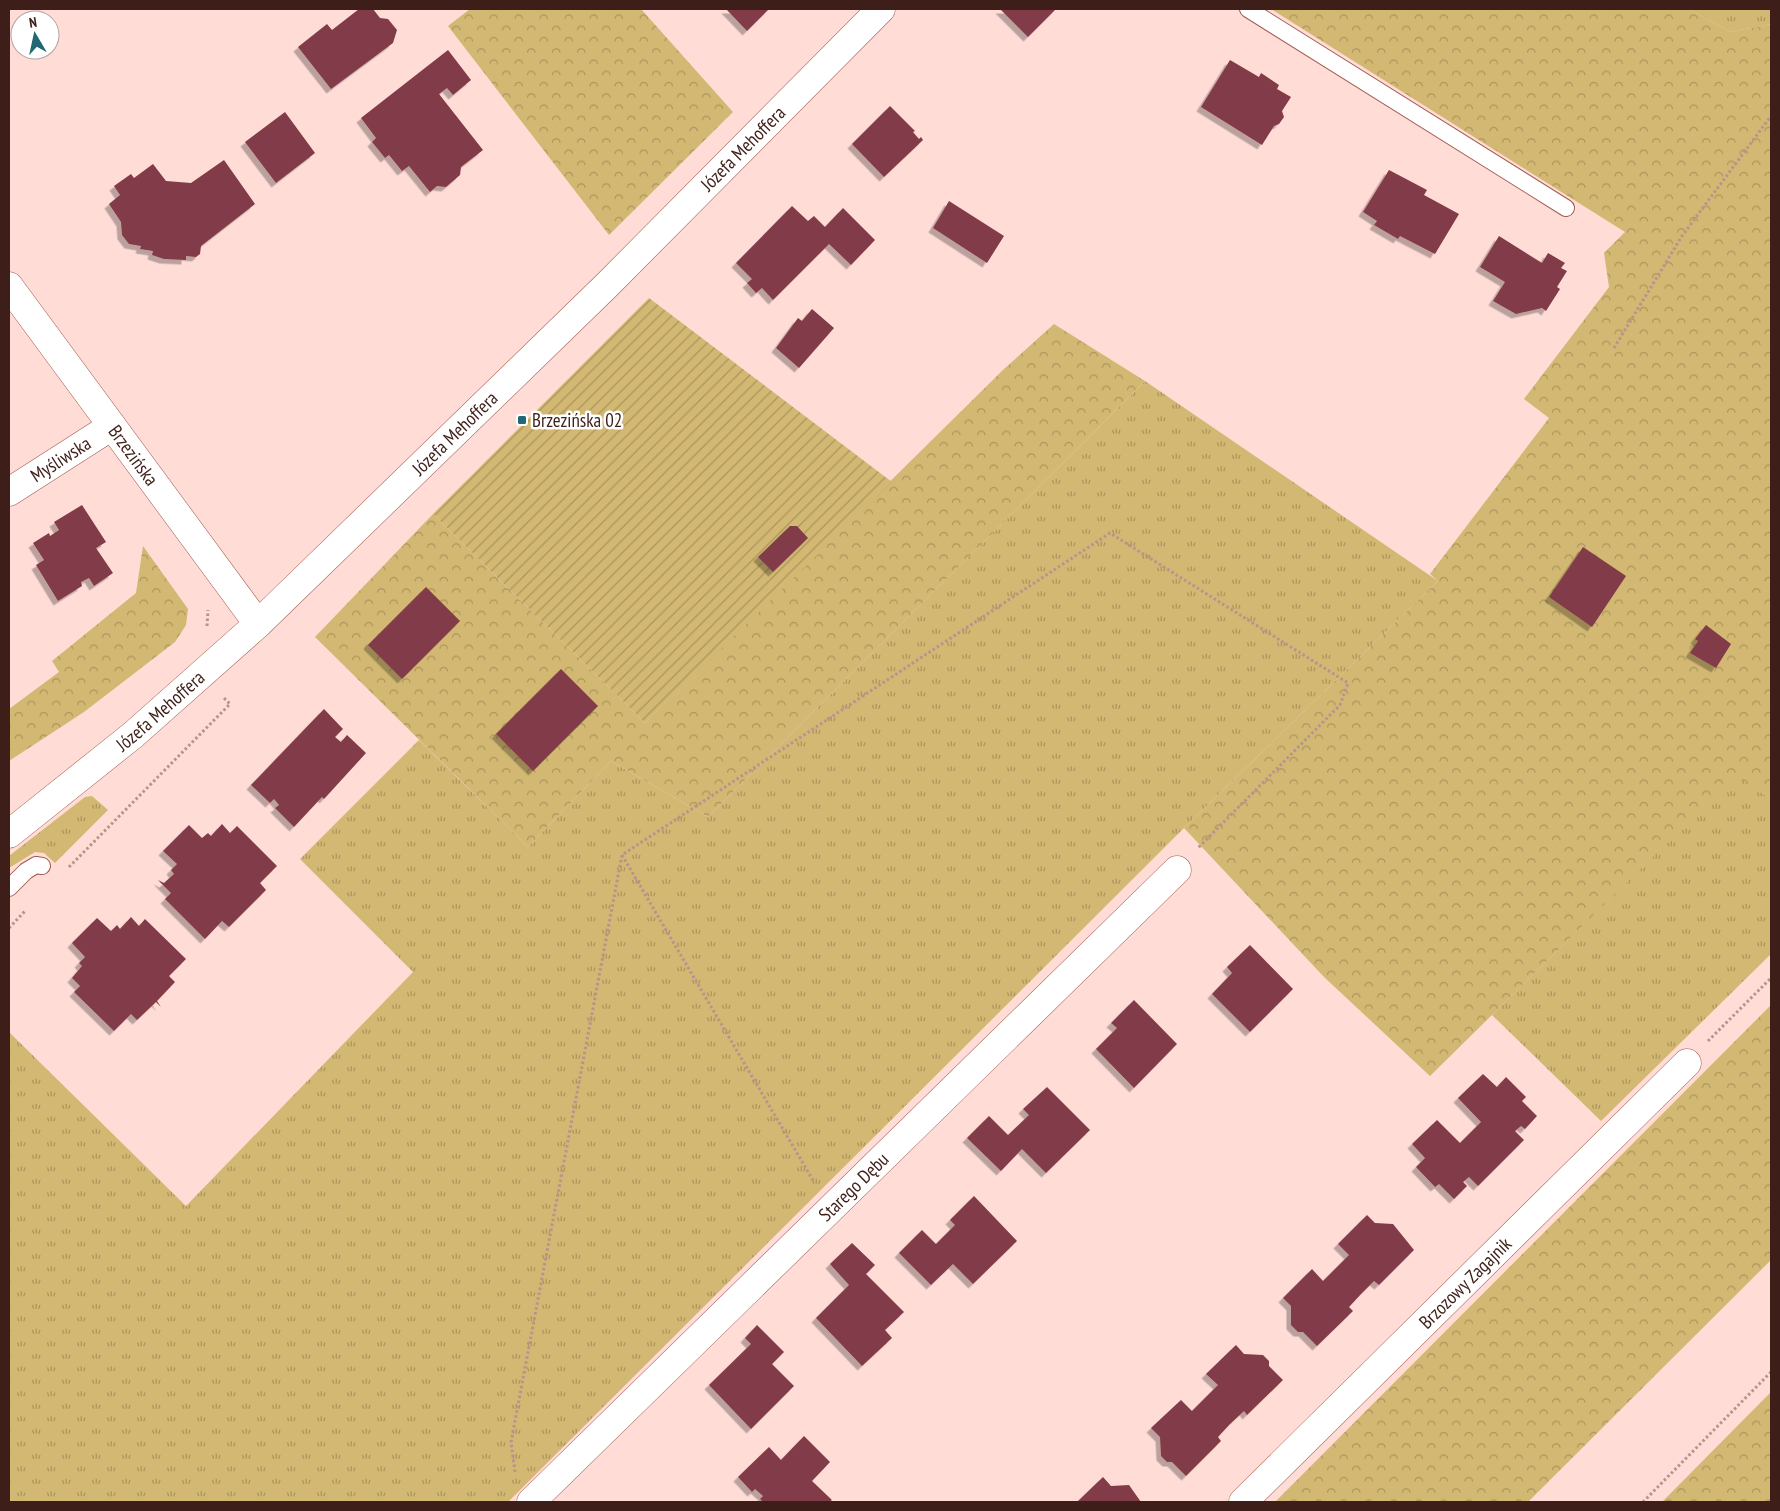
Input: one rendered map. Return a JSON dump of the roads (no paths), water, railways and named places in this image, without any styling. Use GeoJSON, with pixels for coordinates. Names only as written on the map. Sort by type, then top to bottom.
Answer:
{"type":"FeatureCollection","features":[{"type":"Feature","properties":{"kind":"street","name":"Józefa Mehoffera"},"geometry":{"type":"LineString","coordinates":[[9,834],[133,735],[258,624],[607,285],[881,9]]}},
{"type":"Feature","properties":{"kind":"street","name":"Brzezińska"},"geometry":{"type":"LineString","coordinates":[[9,286],[258,624]]}},
{"type":"Feature","properties":{"kind":"street","name":"Myśliwska"},"geometry":{"type":"LineString","coordinates":[[9,492],[112,426]]}},
{"type":"Feature","properties":{"kind":"street","name":"Starego Dębu"},"geometry":{"type":"LineString","coordinates":[[531,1502],[834,1203],[1176,870]]}},
{"type":"Feature","properties":{"kind":"street","name":"Brzozowy Zagajnik"},"geometry":{"type":"LineString","coordinates":[[1243,1502],[1687,1063]]}},
{"type":"Feature","properties":{"kind":"lane"},"geometry":{"type":"LineString","coordinates":[[1248,9],[1566,208]]}},
{"type":"Feature","properties":{"kind":"lane"},"geometry":{"type":"LineString","coordinates":[[9,888],[26,871],[36,865],[42,866]]}},
{"type":"Feature","properties":{"kind":"place","name":"Brzezińska 02"},"geometry":{"type":"Point","coordinates":[522,420]}}]}
